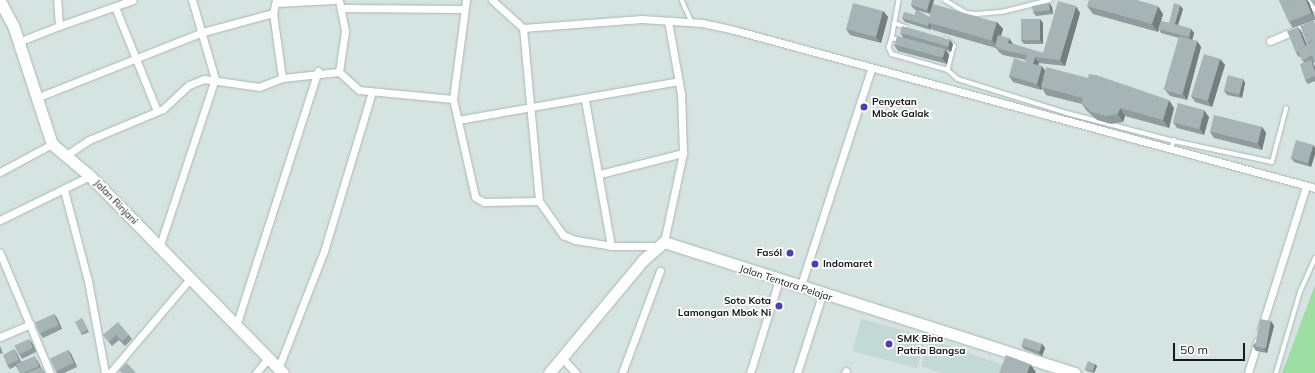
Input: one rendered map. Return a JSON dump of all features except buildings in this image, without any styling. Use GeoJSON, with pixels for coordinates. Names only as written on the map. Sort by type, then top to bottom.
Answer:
{"type":"FeatureCollection","features":[{"type":"Feature","properties":{"kind":"main road","name":"Jalan Rinjani"},"geometry":{"type":"LineString","coordinates":[[0,2],[18,42],[52,144],[90,176],[188,279],[280,371]]}},
{"type":"Feature","properties":{"kind":"main road","name":"Jalan Tentara Pelajar"},"geometry":{"type":"LineString","coordinates":[[661,244],[779,280],[1013,357],[1074,373]]}},
{"type":"Feature","properties":{"kind":"main road"},"geometry":{"type":"LineString","coordinates":[[549,373],[661,244]]}},
{"type":"Feature","properties":{"kind":"street"},"geometry":{"type":"LineString","coordinates":[[57,0],[59,26]]}},
{"type":"Feature","properties":{"kind":"street"},"geometry":{"type":"LineString","coordinates":[[18,42],[132,0]]}},
{"type":"Feature","properties":{"kind":"street"},"geometry":{"type":"LineString","coordinates":[[159,248],[215,79],[203,32],[192,0]]}},
{"type":"Feature","properties":{"kind":"street"},"geometry":{"type":"LineString","coordinates":[[282,78],[273,13],[276,1],[334,0]]}},
{"type":"Feature","properties":{"kind":"street"},"geometry":{"type":"LineString","coordinates":[[338,72],[346,31],[340,0]]}},
{"type":"Feature","properties":{"kind":"street"},"geometry":{"type":"LineString","coordinates":[[466,0],[462,9],[453,99],[475,197],[484,202],[539,201]]}},
{"type":"Feature","properties":{"kind":"street"},"geometry":{"type":"LineString","coordinates":[[492,0],[523,28],[539,201],[563,235],[611,246],[661,244],[683,153],[679,81],[668,21]]}},
{"type":"Feature","properties":{"kind":"street"},"geometry":{"type":"LineString","coordinates":[[1310,0],[1315,8]]}},
{"type":"Feature","properties":{"kind":"street"},"geometry":{"type":"LineString","coordinates":[[115,7],[133,58],[157,111]]}},
{"type":"Feature","properties":{"kind":"street"},"geometry":{"type":"LineString","coordinates":[[342,8],[462,9]]}},
{"type":"Feature","properties":{"kind":"street"},"geometry":{"type":"LineString","coordinates":[[36,98],[133,58],[203,32],[273,13]]}},
{"type":"Feature","properties":{"kind":"street"},"geometry":{"type":"LineString","coordinates":[[523,28],[642,19],[692,22],[734,30],[871,69],[1171,148],[1315,188]]}},
{"type":"Feature","properties":{"kind":"street"},"geometry":{"type":"LineString","coordinates":[[1270,41],[1315,22]]}},
{"type":"Feature","properties":{"kind":"street"},"geometry":{"type":"LineString","coordinates":[[800,288],[871,69]]}},
{"type":"Feature","properties":{"kind":"street"},"geometry":{"type":"LineString","coordinates":[[65,156],[88,140],[157,111],[189,84],[215,79],[259,87],[282,78],[318,71],[338,72],[359,90],[453,99]]}},
{"type":"Feature","properties":{"kind":"street"},"geometry":{"type":"LineString","coordinates":[[236,326],[318,71]]}},
{"type":"Feature","properties":{"kind":"street"},"geometry":{"type":"LineString","coordinates":[[458,120],[530,107],[585,100],[679,81]]}},
{"type":"Feature","properties":{"kind":"street"},"geometry":{"type":"LineString","coordinates":[[280,371],[324,251],[372,92]]}},
{"type":"Feature","properties":{"kind":"street"},"geometry":{"type":"LineString","coordinates":[[585,100],[600,174],[611,246]]}},
{"type":"Feature","properties":{"kind":"street"},"geometry":{"type":"LineString","coordinates":[[0,172],[52,144]]}},
{"type":"Feature","properties":{"kind":"street"},"geometry":{"type":"LineString","coordinates":[[600,174],[683,153]]}},
{"type":"Feature","properties":{"kind":"street"},"geometry":{"type":"LineString","coordinates":[[0,220],[90,176]]}},
{"type":"Feature","properties":{"kind":"street"},"geometry":{"type":"LineString","coordinates":[[1248,373],[1306,186]]}},
{"type":"Feature","properties":{"kind":"street"},"geometry":{"type":"LineString","coordinates":[[64,190],[88,281],[105,373]]}},
{"type":"Feature","properties":{"kind":"street"},"geometry":{"type":"LineString","coordinates":[[0,253],[50,373]]}},
{"type":"Feature","properties":{"kind":"street"},"geometry":{"type":"LineString","coordinates":[[622,373],[660,271]]}},
{"type":"Feature","properties":{"kind":"street"},"geometry":{"type":"LineString","coordinates":[[0,274],[8,272]]}},
{"type":"Feature","properties":{"kind":"street"},"geometry":{"type":"LineString","coordinates":[[110,373],[188,279]]}},
{"type":"Feature","properties":{"kind":"street"},"geometry":{"type":"LineString","coordinates":[[750,373],[779,280]]}},
{"type":"Feature","properties":{"kind":"street"},"geometry":{"type":"LineString","coordinates":[[797,373],[822,295]]}},
{"type":"Feature","properties":{"kind":"street"},"geometry":{"type":"LineString","coordinates":[[0,337],[30,324]]}},
{"type":"Feature","properties":{"kind":"street"},"geometry":{"type":"LineString","coordinates":[[256,373],[268,358]]}},
{"type":"Feature","properties":{"kind":"street"},"geometry":{"type":"LineString","coordinates":[[562,358],[574,372]]}},
{"type":"Feature","properties":{"kind":"lane"},"geometry":{"type":"LineString","coordinates":[[682,0],[692,22]]}},
{"type":"Feature","properties":{"kind":"lane"},"geometry":{"type":"LineString","coordinates":[[899,0],[890,53],[948,70],[958,79],[1067,113],[1174,141],[1272,162],[1286,109]]}},
{"type":"Feature","properties":{"kind":"lane"},"geometry":{"type":"LineString","coordinates":[[944,0],[967,13],[977,14],[1002,12],[1050,0]]}},
{"type":"Feature","properties":{"kind":"lane"},"geometry":{"type":"LineString","coordinates":[[894,23],[908,28]]}},
{"type":"Feature","properties":{"kind":"lane"},"geometry":{"type":"LineString","coordinates":[[936,36],[952,41],[952,54],[948,70]]}},
{"type":"Feature","properties":{"kind":"lane"},"geometry":{"type":"LineString","coordinates":[[892,38],[907,42]]}},
{"type":"Feature","properties":{"kind":"lane"},"geometry":{"type":"LineString","coordinates":[[945,52],[952,54]]}},
{"type":"Feature","properties":{"kind":"lane"},"geometry":{"type":"LineString","coordinates":[[1171,148],[1174,141]]}},
{"type":"Feature","properties":{"kind":"lane"},"geometry":{"type":"LineString","coordinates":[[1276,373],[1300,292],[1315,258]]}},
{"type":"Feature","properties":{"kind":"shaded area","name":"SMK Bina Patria Bangsa"},"geometry":{"type":"Polygon","coordinates":[[[861,319],[926,336],[917,368],[852,351],[861,319]]]}},
{"type":"Feature","properties":{"kind":"shaded area"},"geometry":{"type":"Polygon","coordinates":[[[930,339],[1003,365],[1000,373],[942,373],[921,366],[930,339]]]}},
{"type":"Feature","properties":{"kind":"green space"},"geometry":{"type":"Polygon","coordinates":[[[1315,285],[1315,373],[1282,373],[1315,285]]]}},
{"type":"Feature","properties":{"kind":"place","name":"Penyetan Mbok Galak"},"geometry":{"type":"Point","coordinates":[864,107]}},
{"type":"Feature","properties":{"kind":"place","name":"Fasól"},"geometry":{"type":"Point","coordinates":[790,253]}},
{"type":"Feature","properties":{"kind":"place","name":"Indomaret"},"geometry":{"type":"Point","coordinates":[815,264]}},
{"type":"Feature","properties":{"kind":"place","name":"Soto Kota Lamongan Mbok Ni"},"geometry":{"type":"Point","coordinates":[779,306]}},
{"type":"Feature","properties":{"kind":"place","name":"SMK Bina Patria Bangsa"},"geometry":{"type":"Point","coordinates":[889,344]}}]}
